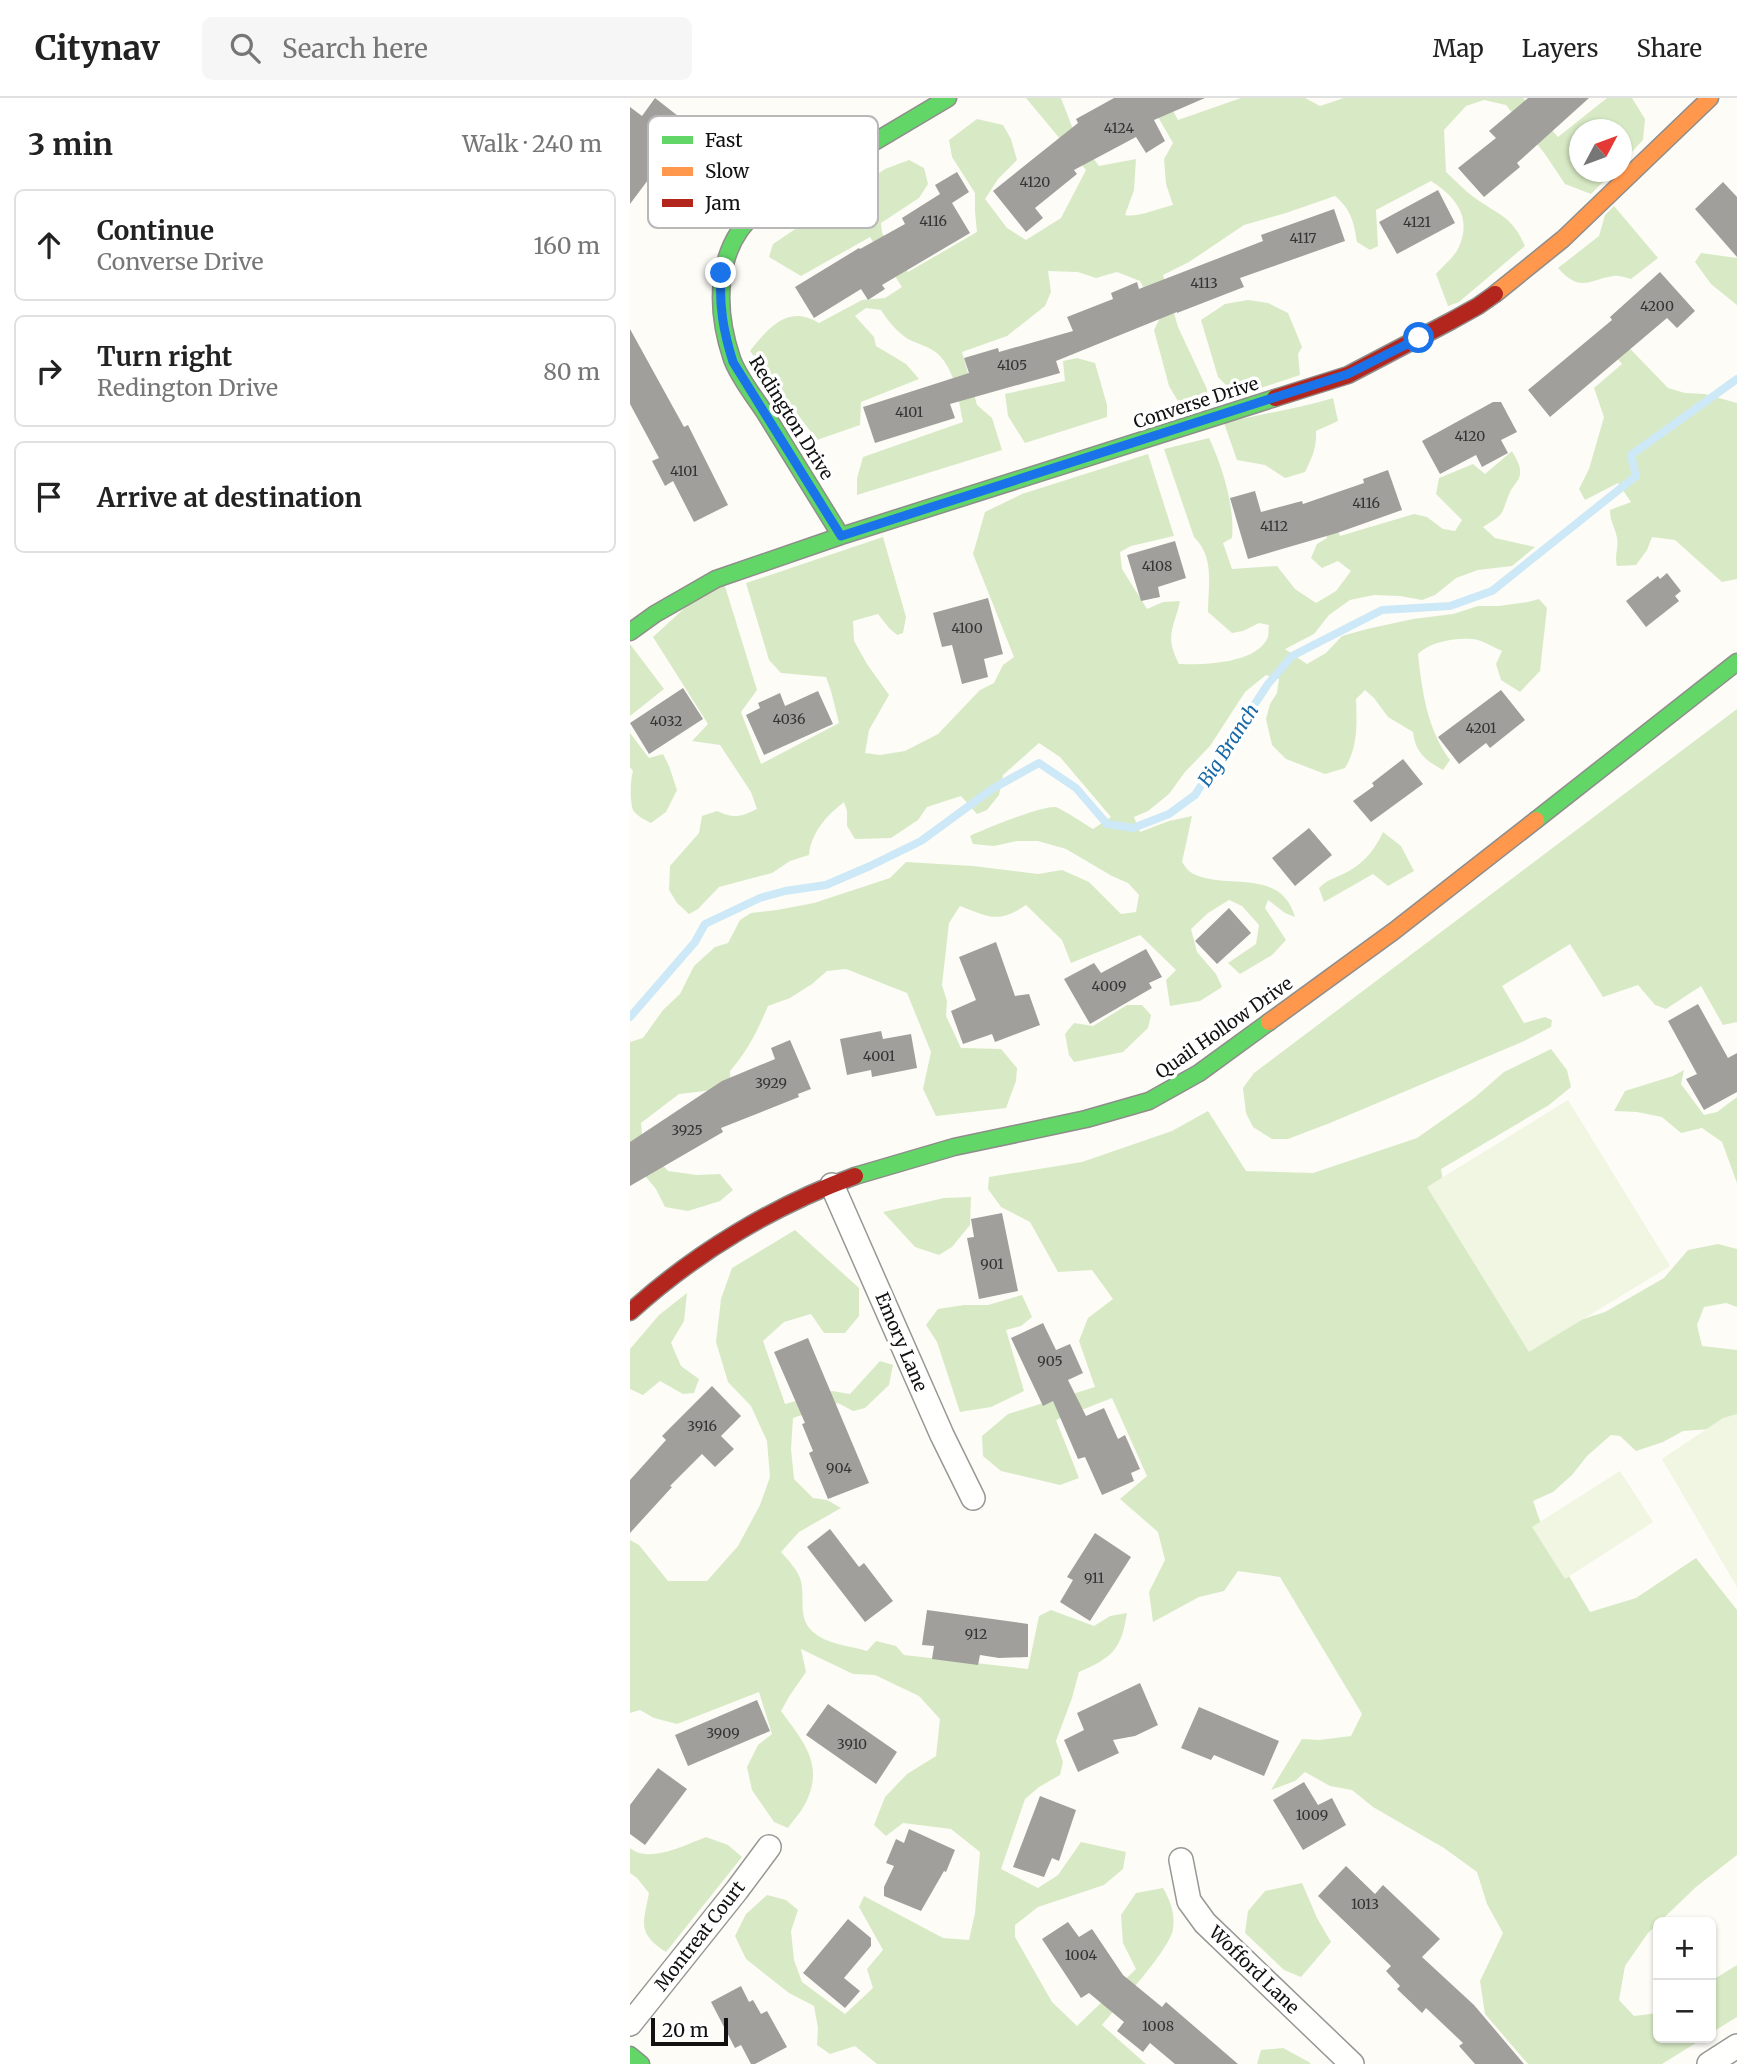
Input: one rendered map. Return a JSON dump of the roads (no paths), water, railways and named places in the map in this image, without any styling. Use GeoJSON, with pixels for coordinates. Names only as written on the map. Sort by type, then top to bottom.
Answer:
{"type":"FeatureCollection","features":[{"type":"Feature","properties":{"kind":"street","name":"Redington Drive"},"geometry":{"type":"LineString","coordinates":[[878,139],[948,98]]}},
{"type":"Feature","properties":{"kind":"street","name":"Converse Drive"},"geometry":{"type":"LineString","coordinates":[[630,632],[666,607],[716,579],[841,536],[1360,369],[1445,325],[1503,288],[1563,239],[1710,98]]}},
{"type":"Feature","properties":{"kind":"street","name":"Redington Drive"},"geometry":{"type":"LineString","coordinates":[[742,228],[731,246],[721,273],[720,304],[724,334],[733,362],[841,536]]}},
{"type":"Feature","properties":{"kind":"street","name":"Quail Hollow Drive"},"geometry":{"type":"LineString","coordinates":[[630,1312],[654,1290],[747,1226],[832,1185],[942,1150],[1086,1119],[1149,1101],[1199,1073],[1394,931],[1737,662]]}},
{"type":"Feature","properties":{"kind":"street","name":"Emory Lane"},"geometry":{"type":"LineString","coordinates":[[832,1185],[942,1435],[973,1498]]}},
{"type":"Feature","properties":{"kind":"street","name":"Montreat Court"},"geometry":{"type":"LineString","coordinates":[[630,2025],[769,1847]]}},
{"type":"Feature","properties":{"kind":"street","name":"Wofford Lane"},"geometry":{"type":"LineString","coordinates":[[1181,1860],[1189,1901],[1205,1923],[1352,2064]]}},
{"type":"Feature","properties":{"kind":"street"},"geometry":{"type":"LineString","coordinates":[[1709,2064],[1737,2046]]}},
{"type":"Feature","properties":{"kind":"street"},"geometry":{"type":"LineString","coordinates":[[630,2055],[641,2064]]}},
{"type":"Feature","properties":{"kind":"waterway","name":"Big Branch"},"geometry":{"type":"LineString","coordinates":[[630,1017],[695,942],[705,924],[760,898],[826,885],[870,866],[921,841],[992,789],[1039,763],[1076,788],[1107,824],[1133,828],[1169,814],[1195,795],[1268,684],[1292,656],[1382,610],[1450,606],[1492,591],[1636,476],[1631,455],[1737,379]]}}]}
